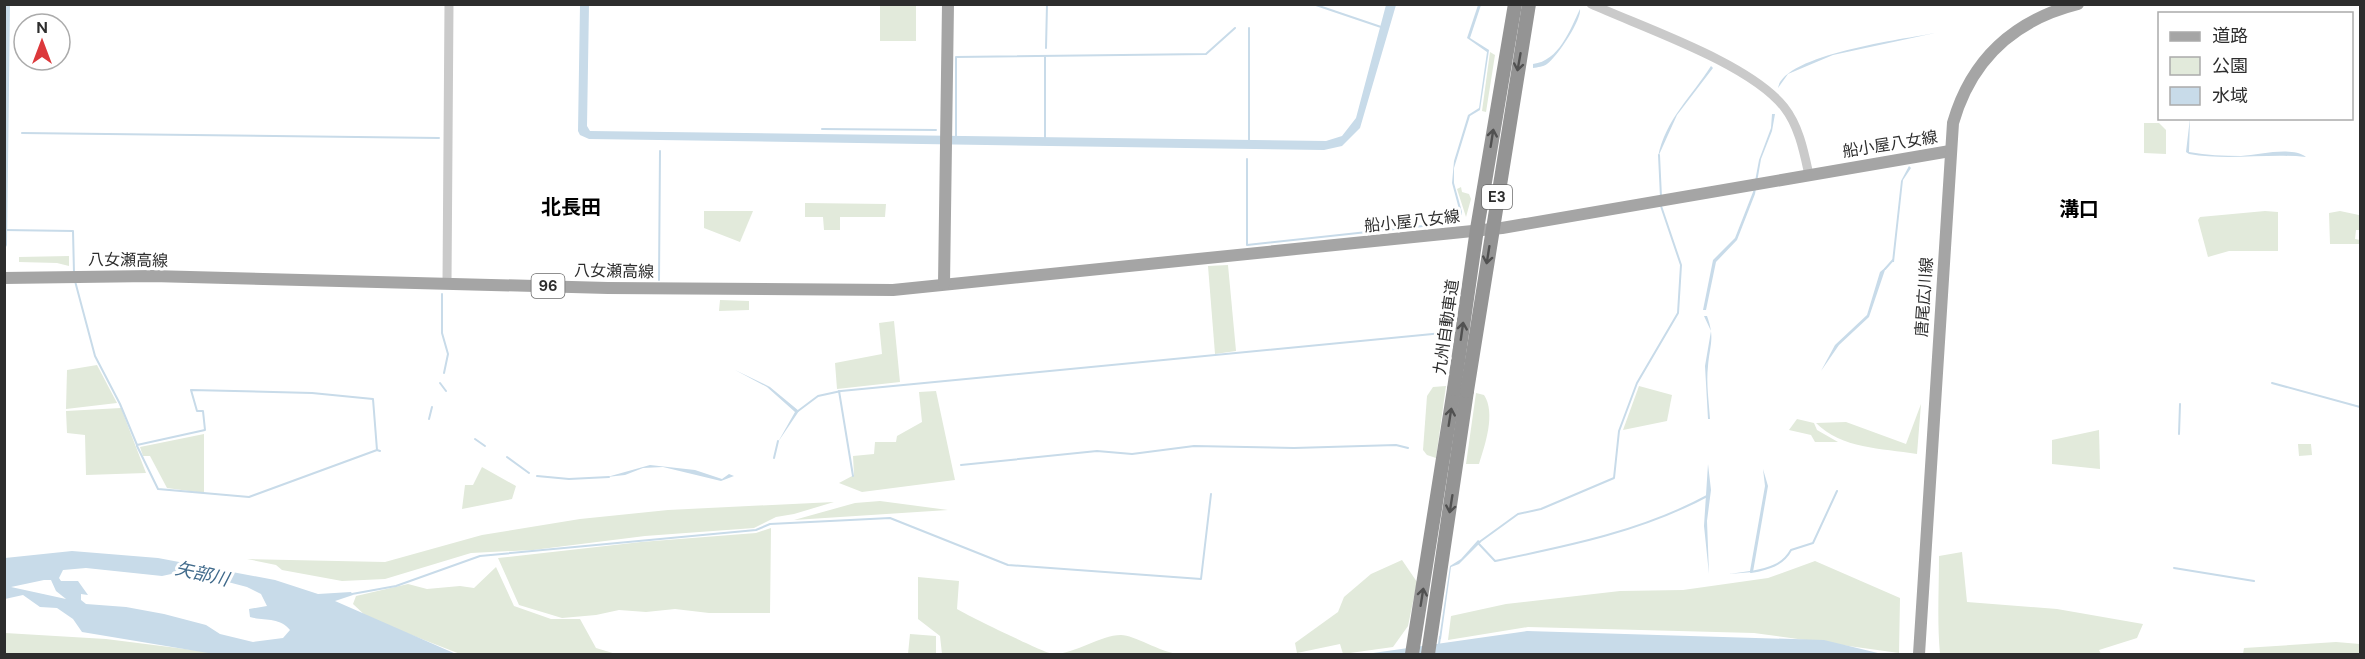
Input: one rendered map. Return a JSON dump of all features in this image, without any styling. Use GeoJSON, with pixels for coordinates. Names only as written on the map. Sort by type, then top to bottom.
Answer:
{"type":"FeatureCollection","features":[{"type":"Feature","properties":{"kind":"highway","name":"九州自動車道"},"geometry":{"type":"LineString","coordinates":[[1428,654],[1460,446],[1461,390],[1477,229],[1515,4]]}},
{"type":"Feature","properties":{"kind":"highway","name":"九州自動車道"},"geometry":{"type":"LineString","coordinates":[[1412,654],[1445,445],[1461,390],[1529,4]]}},
{"type":"Feature","properties":{"kind":"main road"},"geometry":{"type":"LineString","coordinates":[[944,284],[948,4]]}},
{"type":"Feature","properties":{"kind":"main road","name":"唐尾広川線"},"geometry":{"type":"LineString","coordinates":[[1919,654],[1950,152],[1961,95],[1990,52],[2036,20],[2078,4]]}},
{"type":"Feature","properties":{"kind":"main road","name":"船小屋八女線"},"geometry":{"type":"LineString","coordinates":[[944,284],[1502,228],[1950,152]]}},
{"type":"Feature","properties":{"kind":"main road","name":"八女瀬高線"},"geometry":{"type":"LineString","coordinates":[[4,278],[152,276],[801,290],[892,290],[944,284]]}},
{"type":"Feature","properties":{"kind":"street"},"geometry":{"type":"LineString","coordinates":[[447,282],[449,4]]}},
{"type":"Feature","properties":{"kind":"street"},"geometry":{"type":"LineString","coordinates":[[1591,4],[1724,63],[1767,90],[1785,108],[1797,131],[1809,175]]}},
{"type":"Feature","properties":{"kind":"green space"},"geometry":{"type":"Polygon","coordinates":[[[880,5],[916,5],[916,41],[880,41],[880,5]]]}},
{"type":"Feature","properties":{"kind":"green space"},"geometry":{"type":"Polygon","coordinates":[[[1490,52],[1495,55],[1486,112],[1482,111],[1490,52]]]}},
{"type":"Feature","properties":{"kind":"green space"},"geometry":{"type":"Polygon","coordinates":[[[2144,123],[2159,123],[2166,130],[2166,154],[2144,153],[2144,123]]]}},
{"type":"Feature","properties":{"kind":"green space"},"geometry":{"type":"Polygon","coordinates":[[[1461,187],[1462,192],[1469,194],[1471,199],[1466,217],[1457,189],[1461,187]]]}},
{"type":"Feature","properties":{"kind":"green space"},"geometry":{"type":"Polygon","coordinates":[[[805,203],[886,204],[885,217],[840,217],[840,230],[824,230],[823,217],[805,217],[805,203]]]}},
{"type":"Feature","properties":{"kind":"green space"},"geometry":{"type":"Polygon","coordinates":[[[704,211],[753,211],[740,242],[704,228],[704,211]]]}},
{"type":"Feature","properties":{"kind":"green space"},"geometry":{"type":"Polygon","coordinates":[[[2265,211],[2278,212],[2278,251],[2229,251],[2208,257],[2198,220],[2200,217],[2265,211]]]}},
{"type":"Feature","properties":{"kind":"green space"},"geometry":{"type":"Polygon","coordinates":[[[2340,211],[2359,215],[2360,230],[2356,230],[2355,239],[2360,240],[2360,244],[2330,244],[2329,213],[2340,211]]]}},
{"type":"Feature","properties":{"kind":"green space"},"geometry":{"type":"Polygon","coordinates":[[[69,256],[69,266],[57,263],[19,262],[19,257],[69,256]]]}},
{"type":"Feature","properties":{"kind":"green space"},"geometry":{"type":"Polygon","coordinates":[[[1228,265],[1236,351],[1215,354],[1208,266],[1228,265]]]}},
{"type":"Feature","properties":{"kind":"green space"},"geometry":{"type":"Polygon","coordinates":[[[720,300],[749,301],[749,310],[719,311],[720,300]]]}},
{"type":"Feature","properties":{"kind":"green space"},"geometry":{"type":"Polygon","coordinates":[[[894,321],[900,382],[837,389],[835,363],[882,354],[879,323],[894,321]]]}},
{"type":"Feature","properties":{"kind":"green space"},"geometry":{"type":"Polygon","coordinates":[[[97,365],[117,403],[66,409],[67,370],[97,365]]]}},
{"type":"Feature","properties":{"kind":"green space"},"geometry":{"type":"Polygon","coordinates":[[[1446,386],[1436,458],[1427,455],[1423,450],[1427,396],[1433,387],[1446,386]]]}},
{"type":"Feature","properties":{"kind":"green space"},"geometry":{"type":"Polygon","coordinates":[[[1639,386],[1672,395],[1667,421],[1623,430],[1639,386]]]}},
{"type":"Feature","properties":{"kind":"green space"},"geometry":{"type":"Polygon","coordinates":[[[936,391],[955,480],[862,492],[839,483],[854,475],[853,456],[874,454],[875,442],[896,442],[897,436],[922,422],[919,392],[936,391]]]}},
{"type":"Feature","properties":{"kind":"green space"},"geometry":{"type":"Polygon","coordinates":[[[1476,393],[1484,395],[1487,402],[1488,429],[1479,464],[1466,464],[1476,393]]]}},
{"type":"Feature","properties":{"kind":"green space"},"geometry":{"type":"Polygon","coordinates":[[[1921,404],[1917,454],[1850,443],[1826,432],[1816,423],[1846,422],[1906,444],[1921,404]]]}},
{"type":"Feature","properties":{"kind":"green space"},"geometry":{"type":"Polygon","coordinates":[[[121,408],[146,473],[86,475],[85,435],[67,433],[66,411],[121,408]]]}},
{"type":"Feature","properties":{"kind":"green space"},"geometry":{"type":"Polygon","coordinates":[[[1797,419],[1814,423],[1817,430],[1838,442],[1815,442],[1811,435],[1789,430],[1797,419]]]}},
{"type":"Feature","properties":{"kind":"green space"},"geometry":{"type":"Polygon","coordinates":[[[2099,430],[2100,469],[2052,464],[2052,440],[2099,430]]]}},
{"type":"Feature","properties":{"kind":"green space"},"geometry":{"type":"Polygon","coordinates":[[[204,434],[204,493],[167,488],[150,456],[143,456],[140,447],[204,434]]]}},
{"type":"Feature","properties":{"kind":"green space"},"geometry":{"type":"Polygon","coordinates":[[[2298,444],[2311,444],[2312,455],[2299,456],[2298,444]]]}},
{"type":"Feature","properties":{"kind":"green space"},"geometry":{"type":"Polygon","coordinates":[[[482,467],[516,486],[512,499],[462,509],[465,485],[473,485],[482,467]]]}},
{"type":"Feature","properties":{"kind":"green space"},"geometry":{"type":"Polygon","coordinates":[[[880,501],[948,510],[794,520],[855,503],[880,501]]]}},
{"type":"Feature","properties":{"kind":"green space"},"geometry":{"type":"Polygon","coordinates":[[[834,502],[776,517],[754,528],[645,536],[533,550],[471,553],[385,579],[342,581],[282,570],[276,565],[247,559],[385,562],[482,535],[580,519],[668,510],[834,502]]]}},
{"type":"Feature","properties":{"kind":"green space"},"geometry":{"type":"Polygon","coordinates":[[[771,528],[770,613],[709,613],[675,609],[646,612],[619,610],[562,618],[519,605],[498,558],[641,542],[756,533],[771,528]]]}},
{"type":"Feature","properties":{"kind":"green space"},"geometry":{"type":"Polygon","coordinates":[[[1962,552],[1967,602],[2057,609],[2143,624],[2137,638],[2099,650],[2101,654],[1940,654],[1939,556],[1962,552]]]}},
{"type":"Feature","properties":{"kind":"green space"},"geometry":{"type":"Polygon","coordinates":[[[1402,560],[1417,582],[1408,626],[1393,647],[1343,654],[1340,644],[1297,653],[1295,643],[1338,612],[1344,597],[1371,574],[1402,560]]]}},
{"type":"Feature","properties":{"kind":"green space"},"geometry":{"type":"Polygon","coordinates":[[[1815,561],[1900,598],[1899,653],[1754,633],[1528,627],[1448,640],[1451,616],[1506,604],[1620,591],[1683,590],[1768,578],[1815,561]]]}},
{"type":"Feature","properties":{"kind":"green space"},"geometry":{"type":"Polygon","coordinates":[[[496,567],[514,606],[551,619],[580,619],[596,648],[616,654],[460,654],[368,618],[353,604],[356,596],[408,584],[427,589],[460,586],[474,588],[496,567]]]}},
{"type":"Feature","properties":{"kind":"green space"},"geometry":{"type":"Polygon","coordinates":[[[918,577],[959,581],[957,609],[1006,634],[1053,654],[942,654],[940,636],[918,619],[918,577]]]}},
{"type":"Feature","properties":{"kind":"green space"},"geometry":{"type":"Polygon","coordinates":[[[5,633],[106,639],[225,654],[5,654],[5,633]]]}},
{"type":"Feature","properties":{"kind":"green space"},"geometry":{"type":"Polygon","coordinates":[[[910,634],[936,636],[936,654],[908,654],[910,634]]]}},
{"type":"Feature","properties":{"kind":"green space"},"geometry":{"type":"Polygon","coordinates":[[[1121,635],[1178,654],[1053,654],[1121,635]]]}},
{"type":"Feature","properties":{"kind":"green space"},"geometry":{"type":"Polygon","coordinates":[[[2336,642],[2360,644],[2360,654],[2243,654],[2244,648],[2336,642]]]}},
{"type":"Feature","properties":{"kind":"water"},"geometry":{"type":"Polygon","coordinates":[[[10,4],[7,245],[5,249],[4,5],[10,4]]]}},
{"type":"Feature","properties":{"kind":"water"},"geometry":{"type":"Polygon","coordinates":[[[580,5],[589,5],[587,126],[590,131],[1326,141],[1342,136],[1356,118],[1386,5],[1396,5],[1360,128],[1342,146],[1324,150],[589,139],[580,135],[578,131],[580,5]]]}},
{"type":"Feature","properties":{"kind":"water"},"geometry":{"type":"Polygon","coordinates":[[[1478,5],[1481,5],[1470,38],[1489,50],[1480,110],[1470,116],[1454,168],[1454,183],[1462,212],[1460,224],[1460,213],[1452,183],[1454,161],[1468,115],[1479,108],[1487,52],[1467,38],[1478,5]]]}},
{"type":"Feature","properties":{"kind":"water"},"geometry":{"type":"Polygon","coordinates":[[[1580,9],[1573,29],[1552,60],[1545,65],[1533,68],[1533,64],[1542,62],[1557,51],[1568,35],[1580,9]]]}},
{"type":"Feature","properties":{"kind":"water"},"geometry":{"type":"Polygon","coordinates":[[[1935,33],[1833,55],[1789,73],[1822,57],[1847,50],[1935,33]]]}},
{"type":"Feature","properties":{"kind":"water"},"geometry":{"type":"Polygon","coordinates":[[[1711,66],[1713,68],[1677,115],[1658,157],[1673,120],[1711,66]]]}},
{"type":"Feature","properties":{"kind":"water"},"geometry":{"type":"Polygon","coordinates":[[[1772,114],[1775,114],[1772,131],[1761,159],[1755,194],[1737,240],[1716,262],[1706,310],[1703,310],[1713,260],[1735,238],[1753,192],[1759,160],[1771,128],[1772,114]]]}},
{"type":"Feature","properties":{"kind":"water"},"geometry":{"type":"Polygon","coordinates":[[[2190,120],[2189,152],[2241,156],[2292,152],[2306,157],[2218,157],[2186,152],[2190,120]]]}},
{"type":"Feature","properties":{"kind":"water"},"geometry":{"type":"Polygon","coordinates":[[[1909,166],[1911,168],[1903,180],[1894,262],[1892,262],[1901,181],[1909,166]]]}},
{"type":"Feature","properties":{"kind":"water"},"geometry":{"type":"Polygon","coordinates":[[[1886,267],[1869,317],[1839,345],[1821,371],[1835,345],[1867,315],[1880,272],[1886,267]]]}},
{"type":"Feature","properties":{"kind":"water"},"geometry":{"type":"Polygon","coordinates":[[[1711,331],[1707,372],[1710,419],[1708,419],[1705,366],[1711,331]]]}},
{"type":"Feature","properties":{"kind":"water"},"geometry":{"type":"Polygon","coordinates":[[[735,370],[770,387],[799,411],[778,442],[795,412],[767,387],[735,370]]]}},
{"type":"Feature","properties":{"kind":"water"},"geometry":{"type":"Polygon","coordinates":[[[1708,464],[1711,490],[1707,521],[1709,574],[1704,526],[1708,464]]]}},
{"type":"Feature","properties":{"kind":"water"},"geometry":{"type":"Polygon","coordinates":[[[650,465],[695,470],[722,479],[729,474],[734,476],[721,481],[663,467],[643,468],[625,475],[607,477],[650,465]]]}},
{"type":"Feature","properties":{"kind":"water"},"geometry":{"type":"Polygon","coordinates":[[[1763,469],[1768,486],[1753,572],[1729,574],[1750,571],[1765,486],[1763,469]]]}},
{"type":"Feature","properties":{"kind":"water"},"geometry":{"type":"Polygon","coordinates":[[[1478,540],[1481,542],[1459,564],[1451,567],[1441,639],[1439,639],[1450,566],[1461,559],[1478,540]]]}},
{"type":"Feature","properties":{"kind":"water","name":"矢部川"},"geometry":{"type":"Polygon","coordinates":[[[72,551],[158,558],[275,580],[318,594],[351,592],[353,595],[335,601],[456,654],[214,654],[82,632],[73,619],[57,608],[40,607],[23,595],[5,599],[5,558],[72,551]],[[86,568],[63,570],[59,578],[61,581],[78,581],[88,595],[81,594],[81,600],[86,604],[126,607],[164,614],[206,625],[220,634],[253,642],[283,638],[290,630],[277,621],[250,617],[249,609],[267,606],[261,594],[247,587],[205,576],[176,573],[162,576],[86,568]],[[51,580],[11,587],[66,599],[56,591],[51,580]]]}},
{"type":"Feature","properties":{"kind":"water"},"geometry":{"type":"Polygon","coordinates":[[[1527,631],[1824,640],[1882,654],[1366,654],[1527,631]]]}},
{"type":"Feature","properties":{"kind":"waterway"},"geometry":{"type":"LineString","coordinates":[[1046,48],[1047,4]]}},
{"type":"Feature","properties":{"kind":"waterway"},"geometry":{"type":"LineString","coordinates":[[1313,4],[1381,27]]}},
{"type":"Feature","properties":{"kind":"waterway"},"geometry":{"type":"LineString","coordinates":[[956,137],[956,57],[1206,54],[1235,28]]}},
{"type":"Feature","properties":{"kind":"waterway"},"geometry":{"type":"LineString","coordinates":[[1249,28],[1249,142]]}},
{"type":"Feature","properties":{"kind":"waterway"},"geometry":{"type":"LineString","coordinates":[[1045,57],[1045,138]]}},
{"type":"Feature","properties":{"kind":"waterway"},"geometry":{"type":"LineString","coordinates":[[822,129],[936,130]]}},
{"type":"Feature","properties":{"kind":"waterway"},"geometry":{"type":"LineString","coordinates":[[22,133],[439,138]]}},
{"type":"Feature","properties":{"kind":"waterway"},"geometry":{"type":"LineString","coordinates":[[659,280],[660,151]]}},
{"type":"Feature","properties":{"kind":"waterway"},"geometry":{"type":"LineString","coordinates":[[1659,155],[1661,197]]}},
{"type":"Feature","properties":{"kind":"waterway"},"geometry":{"type":"LineString","coordinates":[[1247,159],[1247,245],[1460,222]]}},
{"type":"Feature","properties":{"kind":"waterway"},"geometry":{"type":"LineString","coordinates":[[1478,543],[1518,514],[1541,509],[1614,478],[1619,431],[1637,383],[1678,313],[1681,265],[1661,206]]}},
{"type":"Feature","properties":{"kind":"waterway"},"geometry":{"type":"LineString","coordinates":[[4,230],[73,231],[74,273]]}},
{"type":"Feature","properties":{"kind":"waterway"},"geometry":{"type":"LineString","coordinates":[[1885,269],[1893,260]]}},
{"type":"Feature","properties":{"kind":"waterway"},"geometry":{"type":"LineString","coordinates":[[75,281],[95,356],[120,404],[137,445],[205,430],[203,411],[197,411],[191,390],[312,393],[373,399],[377,450],[380,451]]}},
{"type":"Feature","properties":{"kind":"waterway"},"geometry":{"type":"LineString","coordinates":[[442,294],[442,333],[448,354],[444,373]]}},
{"type":"Feature","properties":{"kind":"waterway"},"geometry":{"type":"LineString","coordinates":[[798,411],[818,396],[841,391],[1443,333]]}},
{"type":"Feature","properties":{"kind":"waterway"},"geometry":{"type":"LineString","coordinates":[[440,383],[446,391]]}},
{"type":"Feature","properties":{"kind":"waterway"},"geometry":{"type":"LineString","coordinates":[[2272,383],[2360,407]]}},
{"type":"Feature","properties":{"kind":"waterway"},"geometry":{"type":"LineString","coordinates":[[839,391],[853,476]]}},
{"type":"Feature","properties":{"kind":"waterway"},"geometry":{"type":"LineString","coordinates":[[2179,434],[2180,404]]}},
{"type":"Feature","properties":{"kind":"waterway"},"geometry":{"type":"LineString","coordinates":[[429,419],[432,407]]}},
{"type":"Feature","properties":{"kind":"waterway"},"geometry":{"type":"LineString","coordinates":[[475,439],[485,446]]}},
{"type":"Feature","properties":{"kind":"waterway"},"geometry":{"type":"LineString","coordinates":[[774,458],[778,441]]}},
{"type":"Feature","properties":{"kind":"waterway"},"geometry":{"type":"LineString","coordinates":[[961,465],[1097,451],[1132,454],[1194,446],[1294,448],[1396,445],[1408,448]]}},
{"type":"Feature","properties":{"kind":"waterway"},"geometry":{"type":"LineString","coordinates":[[137,446],[158,489],[249,497],[377,450]]}},
{"type":"Feature","properties":{"kind":"waterway"},"geometry":{"type":"LineString","coordinates":[[507,457],[529,473]]}},
{"type":"Feature","properties":{"kind":"waterway"},"geometry":{"type":"LineString","coordinates":[[537,476],[569,479],[609,477]]}},
{"type":"Feature","properties":{"kind":"waterway"},"geometry":{"type":"LineString","coordinates":[[1751,572],[1774,565],[1784,559],[1791,550],[1813,543],[1837,491]]}},
{"type":"Feature","properties":{"kind":"waterway"},"geometry":{"type":"LineString","coordinates":[[352,594],[396,586],[480,556],[756,530],[770,524],[890,518],[1008,565],[1201,579],[1211,494]]}},
{"type":"Feature","properties":{"kind":"waterway"},"geometry":{"type":"LineString","coordinates":[[1479,544],[1495,561],[1632,528],[1684,508],[1709,495]]}},
{"type":"Feature","properties":{"kind":"waterway"},"geometry":{"type":"LineString","coordinates":[[2174,568],[2254,581]]}},
{"type":"Feature","properties":{"kind":"waterway"},"geometry":{"type":"LineString","coordinates":[[1439,644],[1440,637]]}},
{"type":"Feature","properties":{"kind":"district","name":"北長田"},"geometry":{"type":"Point","coordinates":[571,207]}},
{"type":"Feature","properties":{"kind":"district","name":"溝口"},"geometry":{"type":"Point","coordinates":[2079,209]}}]}
